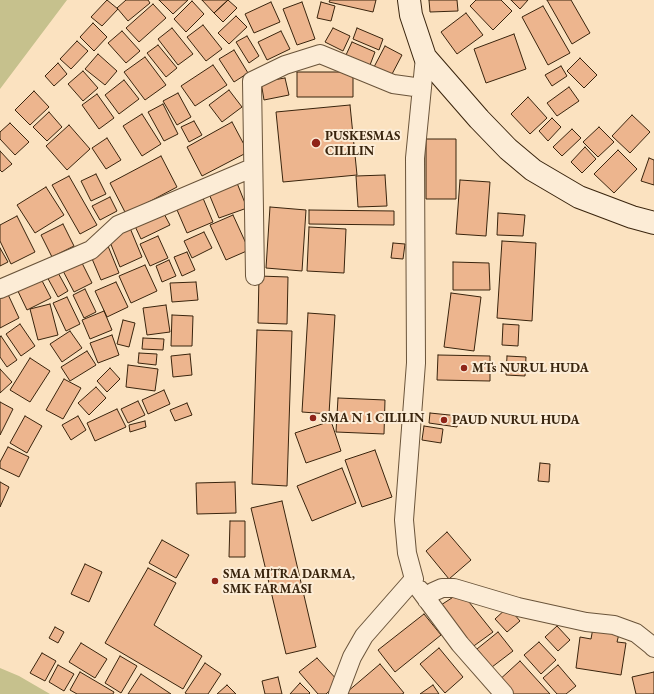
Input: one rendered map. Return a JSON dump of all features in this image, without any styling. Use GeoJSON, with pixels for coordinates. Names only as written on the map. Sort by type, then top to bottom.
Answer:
{"type":"FeatureCollection","features":[{"type":"Feature","properties":{"kind":"main road"},"geometry":{"type":"LineString","coordinates":[[409,0],[411,15],[425,57],[478,119],[508,149],[533,170],[579,197],[632,217],[654,223]]}},
{"type":"Feature","properties":{"kind":"street"},"geometry":{"type":"LineString","coordinates":[[255,276],[255,220],[252,168],[252,81],[285,65],[320,54],[393,84],[422,88]]}},
{"type":"Feature","properties":{"kind":"street"},"geometry":{"type":"LineString","coordinates":[[425,57],[415,158],[416,363],[404,520],[407,553],[414,579],[427,600],[460,644],[504,694]]}},
{"type":"Feature","properties":{"kind":"street"},"geometry":{"type":"LineString","coordinates":[[0,289],[91,250],[118,225],[252,168]]}},
{"type":"Feature","properties":{"kind":"street"},"geometry":{"type":"LineString","coordinates":[[338,694],[352,657],[364,636],[414,579]]}},
{"type":"Feature","properties":{"kind":"street"},"geometry":{"type":"LineString","coordinates":[[427,600],[433,592],[442,588],[454,588],[518,607],[586,622],[614,625],[636,633],[654,648]]}},
{"type":"Feature","properties":{"kind":"shaded area"},"geometry":{"type":"Polygon","coordinates":[[[0,0],[67,0],[0,89],[0,0]]]}},
{"type":"Feature","properties":{"kind":"shaded area"},"geometry":{"type":"Polygon","coordinates":[[[0,668],[19,676],[50,694],[0,694],[0,668]]]}},
{"type":"Feature","properties":{"kind":"building"},"geometry":{"type":"Polygon","coordinates":[[[107,0],[118,9],[102,26],[91,17],[107,0]]]}},
{"type":"Feature","properties":{"kind":"building"},"geometry":{"type":"Polygon","coordinates":[[[126,0],[148,0],[150,3],[128,21],[117,8],[126,0]]]}},
{"type":"Feature","properties":{"kind":"building"},"geometry":{"type":"Polygon","coordinates":[[[159,0],[188,0],[173,14],[159,0]]]}},
{"type":"Feature","properties":{"kind":"building"},"geometry":{"type":"Polygon","coordinates":[[[202,0],[228,0],[214,13],[202,0]]]}},
{"type":"Feature","properties":{"kind":"building"},"geometry":{"type":"Polygon","coordinates":[[[228,0],[237,8],[223,22],[214,13],[228,0]]]}},
{"type":"Feature","properties":{"kind":"building"},"geometry":{"type":"Polygon","coordinates":[[[330,0],[376,0],[373,12],[329,2],[330,0]]]}},
{"type":"Feature","properties":{"kind":"building"},"geometry":{"type":"Polygon","coordinates":[[[429,0],[457,0],[458,11],[430,12],[429,0]]]}},
{"type":"Feature","properties":{"kind":"building"},"geometry":{"type":"Polygon","coordinates":[[[476,0],[501,0],[512,11],[493,30],[470,6],[476,0]]]}},
{"type":"Feature","properties":{"kind":"building"},"geometry":{"type":"Polygon","coordinates":[[[511,0],[528,0],[520,9],[511,0]]]}},
{"type":"Feature","properties":{"kind":"building"},"geometry":{"type":"Polygon","coordinates":[[[547,0],[571,0],[590,33],[572,44],[547,0]]]}},
{"type":"Feature","properties":{"kind":"building"},"geometry":{"type":"Polygon","coordinates":[[[192,1],[204,14],[186,32],[174,19],[192,1]]]}},
{"type":"Feature","properties":{"kind":"building"},"geometry":{"type":"Polygon","coordinates":[[[271,2],[280,22],[254,33],[245,14],[271,2]]]}},
{"type":"Feature","properties":{"kind":"building"},"geometry":{"type":"Polygon","coordinates":[[[302,2],[315,39],[297,45],[283,9],[302,2]]]}},
{"type":"Feature","properties":{"kind":"building"},"geometry":{"type":"Polygon","coordinates":[[[321,2],[335,6],[331,21],[317,18],[321,2]]]}},
{"type":"Feature","properties":{"kind":"building"},"geometry":{"type":"Polygon","coordinates":[[[153,4],[166,18],[139,42],[126,28],[153,4]]]}},
{"type":"Feature","properties":{"kind":"building"},"geometry":{"type":"Polygon","coordinates":[[[543,6],[570,53],[548,65],[522,17],[543,6]]]}},
{"type":"Feature","properties":{"kind":"building"},"geometry":{"type":"Polygon","coordinates":[[[466,13],[483,35],[457,54],[441,32],[466,13]]]}},
{"type":"Feature","properties":{"kind":"building"},"geometry":{"type":"Polygon","coordinates":[[[236,16],[247,27],[229,44],[218,33],[236,16]]]}},
{"type":"Feature","properties":{"kind":"building"},"geometry":{"type":"Polygon","coordinates":[[[93,23],[107,37],[94,51],[80,37],[93,23]]]}},
{"type":"Feature","properties":{"kind":"building"},"geometry":{"type":"Polygon","coordinates":[[[203,25],[222,49],[206,61],[187,37],[203,25]]]}},
{"type":"Feature","properties":{"kind":"building"},"geometry":{"type":"Polygon","coordinates":[[[172,28],[193,54],[178,65],[158,39],[172,28]]]}},
{"type":"Feature","properties":{"kind":"building"},"geometry":{"type":"Polygon","coordinates":[[[333,28],[350,36],[343,51],[325,42],[333,28]]]}},
{"type":"Feature","properties":{"kind":"building"},"geometry":{"type":"Polygon","coordinates":[[[357,28],[383,39],[379,50],[353,39],[357,28]]]}},
{"type":"Feature","properties":{"kind":"building"},"geometry":{"type":"Polygon","coordinates":[[[122,31],[140,51],[126,63],[108,43],[122,31]]]}},
{"type":"Feature","properties":{"kind":"building"},"geometry":{"type":"Polygon","coordinates":[[[281,31],[290,49],[267,60],[258,42],[281,31]]]}},
{"type":"Feature","properties":{"kind":"building"},"geometry":{"type":"Polygon","coordinates":[[[514,34],[526,69],[486,83],[474,49],[514,34]]]}},
{"type":"Feature","properties":{"kind":"building"},"geometry":{"type":"Polygon","coordinates":[[[247,36],[259,56],[249,63],[236,42],[247,36]]]}},
{"type":"Feature","properties":{"kind":"building"},"geometry":{"type":"Polygon","coordinates":[[[77,41],[88,51],[71,69],[60,59],[77,41]]]}},
{"type":"Feature","properties":{"kind":"building"},"geometry":{"type":"Polygon","coordinates":[[[352,42],[375,52],[370,65],[346,55],[352,42]]]}},
{"type":"Feature","properties":{"kind":"building"},"geometry":{"type":"Polygon","coordinates":[[[158,45],[177,68],[166,77],[147,53],[158,45]]]}},
{"type":"Feature","properties":{"kind":"building"},"geometry":{"type":"Polygon","coordinates":[[[385,46],[402,55],[391,76],[374,67],[385,46]]]}},
{"type":"Feature","properties":{"kind":"building"},"geometry":{"type":"Polygon","coordinates":[[[234,50],[248,73],[234,82],[219,59],[234,50]]]}},
{"type":"Feature","properties":{"kind":"building"},"geometry":{"type":"Polygon","coordinates":[[[98,54],[117,71],[105,85],[85,69],[98,54]]]}},
{"type":"Feature","properties":{"kind":"building"},"geometry":{"type":"Polygon","coordinates":[[[145,57],[166,85],[145,100],[124,72],[145,57]]]}},
{"type":"Feature","properties":{"kind":"building"},"geometry":{"type":"Polygon","coordinates":[[[580,58],[597,75],[584,88],[567,71],[580,58]]]}},
{"type":"Feature","properties":{"kind":"building"},"geometry":{"type":"Polygon","coordinates":[[[58,63],[67,74],[54,86],[45,76],[58,63]]]}},
{"type":"Feature","properties":{"kind":"building"},"geometry":{"type":"Polygon","coordinates":[[[213,65],[227,85],[195,106],[181,86],[213,65]]]}},
{"type":"Feature","properties":{"kind":"building"},"geometry":{"type":"Polygon","coordinates":[[[561,66],[567,76],[552,86],[545,75],[561,66]]]}},
{"type":"Feature","properties":{"kind":"building"},"geometry":{"type":"Polygon","coordinates":[[[83,71],[98,88],[83,101],[68,84],[83,71]]]}},
{"type":"Feature","properties":{"kind":"building"},"geometry":{"type":"Polygon","coordinates":[[[297,72],[353,72],[353,97],[297,97],[297,72]]]}},
{"type":"Feature","properties":{"kind":"building"},"geometry":{"type":"Polygon","coordinates":[[[285,78],[289,95],[264,100],[261,82],[285,78]]]}},
{"type":"Feature","properties":{"kind":"building"},"geometry":{"type":"Polygon","coordinates":[[[124,80],[139,99],[119,114],[105,95],[124,80]]]}},
{"type":"Feature","properties":{"kind":"building"},"geometry":{"type":"Polygon","coordinates":[[[569,87],[579,101],[557,116],[547,103],[569,87]]]}},
{"type":"Feature","properties":{"kind":"building"},"geometry":{"type":"Polygon","coordinates":[[[229,90],[242,107],[222,122],[209,105],[229,90]]]}},
{"type":"Feature","properties":{"kind":"building"},"geometry":{"type":"Polygon","coordinates":[[[34,91],[49,107],[30,125],[15,110],[34,91]]]}},
{"type":"Feature","properties":{"kind":"building"},"geometry":{"type":"Polygon","coordinates":[[[178,93],[191,117],[177,125],[163,101],[178,93]]]}},
{"type":"Feature","properties":{"kind":"building"},"geometry":{"type":"Polygon","coordinates":[[[97,94],[114,118],[99,129],[82,105],[97,94]]]}},
{"type":"Feature","properties":{"kind":"building"},"geometry":{"type":"Polygon","coordinates":[[[528,97],[547,118],[530,134],[511,114],[528,97]]]}},
{"type":"Feature","properties":{"kind":"building"},"geometry":{"type":"Polygon","coordinates":[[[163,104],[178,134],[164,141],[148,112],[163,104]]]}},
{"type":"Feature","properties":{"kind":"building","name":"PUSKESMAS CILILIN"},"geometry":{"type":"Polygon","coordinates":[[[350,105],[357,175],[283,182],[276,112],[350,105]]]}},
{"type":"Feature","properties":{"kind":"building"},"geometry":{"type":"Polygon","coordinates":[[[49,112],[62,127],[47,141],[33,127],[49,112]]]}},
{"type":"Feature","properties":{"kind":"building"},"geometry":{"type":"Polygon","coordinates":[[[142,114],[161,144],[142,156],[123,126],[142,114]]]}},
{"type":"Feature","properties":{"kind":"building"},"geometry":{"type":"Polygon","coordinates":[[[632,115],[650,132],[630,153],[612,136],[632,115]]]}},
{"type":"Feature","properties":{"kind":"building"},"geometry":{"type":"Polygon","coordinates":[[[552,118],[561,127],[548,141],[539,131],[552,118]]]}},
{"type":"Feature","properties":{"kind":"building"},"geometry":{"type":"Polygon","coordinates":[[[194,121],[202,135],[189,142],[181,127],[194,121]]]}},
{"type":"Feature","properties":{"kind":"building"},"geometry":{"type":"Polygon","coordinates":[[[232,122],[248,152],[202,176],[187,147],[232,122]]]}},
{"type":"Feature","properties":{"kind":"building"},"geometry":{"type":"Polygon","coordinates":[[[10,123],[29,142],[15,155],[0,139],[0,132],[10,123]]]}},
{"type":"Feature","properties":{"kind":"building"},"geometry":{"type":"Polygon","coordinates":[[[69,125],[90,149],[67,170],[46,146],[69,125]]]}},
{"type":"Feature","properties":{"kind":"building"},"geometry":{"type":"Polygon","coordinates":[[[599,127],[614,142],[598,157],[583,142],[599,127]]]}},
{"type":"Feature","properties":{"kind":"building"},"geometry":{"type":"Polygon","coordinates":[[[572,129],[581,138],[562,156],[553,147],[572,129]]]}},
{"type":"Feature","properties":{"kind":"building"},"geometry":{"type":"Polygon","coordinates":[[[107,138],[121,160],[106,169],[92,148],[107,138]]]}},
{"type":"Feature","properties":{"kind":"building"},"geometry":{"type":"Polygon","coordinates":[[[426,139],[456,139],[456,199],[426,199],[426,139]]]}},
{"type":"Feature","properties":{"kind":"building"},"geometry":{"type":"Polygon","coordinates":[[[585,147],[596,159],[582,173],[571,162],[585,147]]]}},
{"type":"Feature","properties":{"kind":"building"},"geometry":{"type":"Polygon","coordinates":[[[618,150],[637,169],[614,193],[594,174],[618,150]]]}},
{"type":"Feature","properties":{"kind":"building"},"geometry":{"type":"Polygon","coordinates":[[[0,151],[12,164],[2,172],[0,170],[0,151]]]}},
{"type":"Feature","properties":{"kind":"building"},"geometry":{"type":"Polygon","coordinates":[[[161,156],[177,187],[126,214],[110,183],[161,156]]]}},
{"type":"Feature","properties":{"kind":"building"},"geometry":{"type":"Polygon","coordinates":[[[649,158],[654,160],[654,185],[641,181],[649,158]]]}},
{"type":"Feature","properties":{"kind":"building"},"geometry":{"type":"Polygon","coordinates":[[[96,174],[106,194],[91,201],[81,181],[96,174]]]}},
{"type":"Feature","properties":{"kind":"building"},"geometry":{"type":"Polygon","coordinates":[[[385,175],[387,206],[358,207],[356,176],[385,175]]]}},
{"type":"Feature","properties":{"kind":"building"},"geometry":{"type":"Polygon","coordinates":[[[69,176],[97,225],[80,234],[52,185],[69,176]]]}},
{"type":"Feature","properties":{"kind":"building"},"geometry":{"type":"Polygon","coordinates":[[[235,178],[247,208],[219,218],[207,189],[235,178]]]}},
{"type":"Feature","properties":{"kind":"building"},"geometry":{"type":"Polygon","coordinates":[[[460,180],[490,182],[486,236],[456,234],[460,180]]]}},
{"type":"Feature","properties":{"kind":"building"},"geometry":{"type":"Polygon","coordinates":[[[46,187],[64,215],[35,233],[17,205],[46,187]]]}},
{"type":"Feature","properties":{"kind":"building"},"geometry":{"type":"Polygon","coordinates":[[[200,191],[213,222],[187,233],[174,203],[200,191]]]}},
{"type":"Feature","properties":{"kind":"building"},"geometry":{"type":"Polygon","coordinates":[[[110,197],[117,211],[100,220],[92,206],[110,197]]]}},
{"type":"Feature","properties":{"kind":"building"},"geometry":{"type":"Polygon","coordinates":[[[270,207],[306,210],[302,271],[266,268],[270,207]]]}},
{"type":"Feature","properties":{"kind":"building"},"geometry":{"type":"Polygon","coordinates":[[[161,208],[170,225],[141,239],[133,222],[161,208]]]}},
{"type":"Feature","properties":{"kind":"building"},"geometry":{"type":"Polygon","coordinates":[[[309,210],[394,211],[394,225],[309,224],[309,210]]]}},
{"type":"Feature","properties":{"kind":"building"},"geometry":{"type":"Polygon","coordinates":[[[498,213],[525,215],[523,236],[497,235],[498,213]]]}},
{"type":"Feature","properties":{"kind":"building"},"geometry":{"type":"Polygon","coordinates":[[[233,215],[249,250],[226,260],[210,225],[233,215]]]}},
{"type":"Feature","properties":{"kind":"building"},"geometry":{"type":"Polygon","coordinates":[[[17,216],[35,252],[11,264],[0,241],[0,225],[17,216]]]}},
{"type":"Feature","properties":{"kind":"building"},"geometry":{"type":"Polygon","coordinates":[[[63,224],[74,246],[52,257],[41,235],[63,224]]]}},
{"type":"Feature","properties":{"kind":"building"},"geometry":{"type":"Polygon","coordinates":[[[309,227],[346,229],[344,273],[307,271],[309,227]]]}},
{"type":"Feature","properties":{"kind":"building"},"geometry":{"type":"Polygon","coordinates":[[[130,228],[142,257],[120,267],[108,237],[130,228]]]}},
{"type":"Feature","properties":{"kind":"building"},"geometry":{"type":"Polygon","coordinates":[[[204,232],[212,248],[192,258],[184,241],[204,232]]]}},
{"type":"Feature","properties":{"kind":"building"},"geometry":{"type":"Polygon","coordinates":[[[158,236],[168,258],[150,266],[140,244],[158,236]]]}},
{"type":"Feature","properties":{"kind":"building"},"geometry":{"type":"Polygon","coordinates":[[[502,241],[536,243],[532,321],[497,318],[502,241]]]}},
{"type":"Feature","properties":{"kind":"building"},"geometry":{"type":"Polygon","coordinates":[[[393,243],[405,244],[403,259],[391,258],[393,243]]]}},
{"type":"Feature","properties":{"kind":"building"},"geometry":{"type":"Polygon","coordinates":[[[108,246],[119,273],[101,280],[90,254],[108,246]]]}},
{"type":"Feature","properties":{"kind":"building"},"geometry":{"type":"Polygon","coordinates":[[[0,248],[8,262],[0,266],[0,248]]]}},
{"type":"Feature","properties":{"kind":"building"},"geometry":{"type":"Polygon","coordinates":[[[187,252],[195,270],[182,276],[174,257],[187,252]]]}},
{"type":"Feature","properties":{"kind":"building"},"geometry":{"type":"Polygon","coordinates":[[[80,259],[92,283],[74,292],[61,267],[80,259]]]}},
{"type":"Feature","properties":{"kind":"building"},"geometry":{"type":"Polygon","coordinates":[[[169,260],[176,276],[162,282],[156,266],[169,260]]]}},
{"type":"Feature","properties":{"kind":"building"},"geometry":{"type":"Polygon","coordinates":[[[453,262],[489,263],[490,290],[453,290],[453,262]]]}},
{"type":"Feature","properties":{"kind":"building"},"geometry":{"type":"Polygon","coordinates":[[[145,265],[157,291],[131,303],[119,276],[145,265]]]}},
{"type":"Feature","properties":{"kind":"building"},"geometry":{"type":"Polygon","coordinates":[[[56,269],[68,291],[58,297],[46,275],[56,269]]]}},
{"type":"Feature","properties":{"kind":"building"},"geometry":{"type":"Polygon","coordinates":[[[38,273],[51,298],[27,310],[15,285],[38,273]]]}},
{"type":"Feature","properties":{"kind":"building"},"geometry":{"type":"Polygon","coordinates":[[[259,276],[288,277],[287,324],[258,323],[259,276]]]}},
{"type":"Feature","properties":{"kind":"building"},"geometry":{"type":"Polygon","coordinates":[[[116,282],[128,307],[107,317],[95,291],[116,282]]]}},
{"type":"Feature","properties":{"kind":"building"},"geometry":{"type":"Polygon","coordinates":[[[196,282],[198,300],[172,302],[170,283],[196,282]]]}},
{"type":"Feature","properties":{"kind":"building"},"geometry":{"type":"Polygon","coordinates":[[[5,288],[19,318],[0,328],[0,290],[5,288]]]}},
{"type":"Feature","properties":{"kind":"building"},"geometry":{"type":"Polygon","coordinates":[[[85,289],[96,312],[84,318],[73,295],[85,289]]]}},
{"type":"Feature","properties":{"kind":"building"},"geometry":{"type":"Polygon","coordinates":[[[451,293],[481,297],[474,351],[444,347],[451,293]]]}},
{"type":"Feature","properties":{"kind":"building"},"geometry":{"type":"Polygon","coordinates":[[[67,297],[80,324],[66,331],[53,303],[67,297]]]}},
{"type":"Feature","properties":{"kind":"building"},"geometry":{"type":"Polygon","coordinates":[[[50,304],[58,335],[38,340],[30,309],[50,304]]]}},
{"type":"Feature","properties":{"kind":"building"},"geometry":{"type":"Polygon","coordinates":[[[166,305],[170,332],[147,335],[143,308],[166,305]]]}},
{"type":"Feature","properties":{"kind":"building"},"geometry":{"type":"Polygon","coordinates":[[[104,311],[112,330],[90,339],[82,320],[104,311]]]}},
{"type":"Feature","properties":{"kind":"building"},"geometry":{"type":"Polygon","coordinates":[[[308,313],[335,315],[329,414],[302,412],[308,313]]]}},
{"type":"Feature","properties":{"kind":"building"},"geometry":{"type":"Polygon","coordinates":[[[172,315],[193,316],[192,346],[171,346],[172,315]]]}},
{"type":"Feature","properties":{"kind":"building"},"geometry":{"type":"Polygon","coordinates":[[[123,320],[135,323],[129,347],[117,344],[123,320]]]}},
{"type":"Feature","properties":{"kind":"building"},"geometry":{"type":"Polygon","coordinates":[[[20,324],[35,346],[21,356],[6,334],[20,324]]]}},
{"type":"Feature","properties":{"kind":"building"},"geometry":{"type":"Polygon","coordinates":[[[503,324],[519,325],[518,346],[502,345],[503,324]]]}},
{"type":"Feature","properties":{"kind":"building"},"geometry":{"type":"Polygon","coordinates":[[[257,330],[292,331],[287,486],[252,484],[257,330]]]}},
{"type":"Feature","properties":{"kind":"building"},"geometry":{"type":"Polygon","coordinates":[[[70,331],[82,348],[62,362],[50,344],[70,331]]]}},
{"type":"Feature","properties":{"kind":"building"},"geometry":{"type":"Polygon","coordinates":[[[112,335],[119,355],[98,363],[90,343],[112,335]]]}},
{"type":"Feature","properties":{"kind":"building"},"geometry":{"type":"Polygon","coordinates":[[[1,336],[17,360],[7,367],[0,357],[1,336]]]}},
{"type":"Feature","properties":{"kind":"building"},"geometry":{"type":"Polygon","coordinates":[[[143,338],[164,339],[163,350],[142,349],[143,338]]]}},
{"type":"Feature","properties":{"kind":"building"},"geometry":{"type":"Polygon","coordinates":[[[87,351],[96,365],[70,381],[61,367],[87,351]]]}},
{"type":"Feature","properties":{"kind":"building"},"geometry":{"type":"Polygon","coordinates":[[[139,353],[157,354],[156,365],[138,363],[139,353]]]}},
{"type":"Feature","properties":{"kind":"building"},"geometry":{"type":"Polygon","coordinates":[[[190,354],[192,375],[173,377],[171,356],[190,354]]]}},
{"type":"Feature","properties":{"kind":"building","name":"MTs NURUL HUDA"},"geometry":{"type":"Polygon","coordinates":[[[438,355],[490,356],[490,381],[437,380],[438,355]]]}},
{"type":"Feature","properties":{"kind":"building"},"geometry":{"type":"Polygon","coordinates":[[[507,356],[526,357],[525,376],[506,375],[507,356]]]}},
{"type":"Feature","properties":{"kind":"building"},"geometry":{"type":"Polygon","coordinates":[[[30,358],[50,371],[30,402],[10,390],[30,358]]]}},
{"type":"Feature","properties":{"kind":"building"},"geometry":{"type":"Polygon","coordinates":[[[128,365],[158,369],[155,391],[126,387],[128,365]]]}},
{"type":"Feature","properties":{"kind":"building"},"geometry":{"type":"Polygon","coordinates":[[[110,368],[120,379],[107,392],[97,381],[110,368]]]}},
{"type":"Feature","properties":{"kind":"building"},"geometry":{"type":"Polygon","coordinates":[[[0,369],[12,382],[0,393],[0,369]]]}},
{"type":"Feature","properties":{"kind":"building"},"geometry":{"type":"Polygon","coordinates":[[[64,379],[81,388],[63,419],[46,410],[64,379]]]}},
{"type":"Feature","properties":{"kind":"building"},"geometry":{"type":"Polygon","coordinates":[[[96,387],[106,398],[89,415],[78,403],[96,387]]]}},
{"type":"Feature","properties":{"kind":"building"},"geometry":{"type":"Polygon","coordinates":[[[164,390],[170,404],[148,414],[142,400],[164,390]]]}},
{"type":"Feature","properties":{"kind":"building"},"geometry":{"type":"Polygon","coordinates":[[[338,398],[385,400],[384,434],[336,432],[338,398]]]}},
{"type":"Feature","properties":{"kind":"building"},"geometry":{"type":"Polygon","coordinates":[[[138,401],[145,415],[128,423],[121,409],[138,401]]]}},
{"type":"Feature","properties":{"kind":"building"},"geometry":{"type":"Polygon","coordinates":[[[0,402],[13,409],[0,435],[0,402]]]}},
{"type":"Feature","properties":{"kind":"building"},"geometry":{"type":"Polygon","coordinates":[[[187,403],[192,415],[175,421],[170,410],[187,403]]]}},
{"type":"Feature","properties":{"kind":"building"},"geometry":{"type":"Polygon","coordinates":[[[117,409],[126,427],[95,441],[87,423],[117,409]]]}},
{"type":"Feature","properties":{"kind":"building","name":"PAUD NURUL HUDA"},"geometry":{"type":"Polygon","coordinates":[[[430,413],[459,416],[457,427],[429,423],[430,413]]]}},
{"type":"Feature","properties":{"kind":"building"},"geometry":{"type":"Polygon","coordinates":[[[25,416],[42,426],[27,453],[10,443],[25,416]]]}},
{"type":"Feature","properties":{"kind":"building"},"geometry":{"type":"Polygon","coordinates":[[[78,416],[86,430],[71,440],[62,425],[78,416]]]}},
{"type":"Feature","properties":{"kind":"building"},"geometry":{"type":"Polygon","coordinates":[[[145,421],[146,427],[130,432],[129,425],[145,421]]]}},
{"type":"Feature","properties":{"kind":"building"},"geometry":{"type":"Polygon","coordinates":[[[331,421],[341,451],[306,463],[295,433],[331,421]]]}},
{"type":"Feature","properties":{"kind":"building"},"geometry":{"type":"Polygon","coordinates":[[[424,426],[443,429],[441,443],[422,440],[424,426]]]}},
{"type":"Feature","properties":{"kind":"building"},"geometry":{"type":"Polygon","coordinates":[[[8,447],[29,457],[19,477],[0,468],[0,462],[8,447]]]}},
{"type":"Feature","properties":{"kind":"building"},"geometry":{"type":"Polygon","coordinates":[[[375,450],[392,497],[362,507],[345,460],[375,450]]]}},
{"type":"Feature","properties":{"kind":"building"},"geometry":{"type":"Polygon","coordinates":[[[540,463],[550,464],[549,482],[538,481],[540,463]]]}},
{"type":"Feature","properties":{"kind":"building"},"geometry":{"type":"Polygon","coordinates":[[[342,468],[356,503],[312,521],[297,486],[342,468]]]}},
{"type":"Feature","properties":{"kind":"building"},"geometry":{"type":"Polygon","coordinates":[[[0,482],[9,487],[0,507],[0,482]]]}},
{"type":"Feature","properties":{"kind":"building"},"geometry":{"type":"Polygon","coordinates":[[[235,482],[236,513],[197,514],[196,483],[235,482]]]}},
{"type":"Feature","properties":{"kind":"building"},"geometry":{"type":"Polygon","coordinates":[[[282,501],[316,647],[286,654],[251,508],[282,501]]]}},
{"type":"Feature","properties":{"kind":"building"},"geometry":{"type":"Polygon","coordinates":[[[230,521],[245,521],[245,557],[229,557],[230,521]]]}},
{"type":"Feature","properties":{"kind":"building"},"geometry":{"type":"Polygon","coordinates":[[[447,532],[471,560],[449,579],[426,551],[447,532]]]}},
{"type":"Feature","properties":{"kind":"building"},"geometry":{"type":"Polygon","coordinates":[[[162,540],[189,555],[176,578],[149,563],[162,540]]]}},
{"type":"Feature","properties":{"kind":"building"},"geometry":{"type":"Polygon","coordinates":[[[85,564],[102,572],[89,602],[71,594],[85,564]]]}},
{"type":"Feature","properties":{"kind":"building"},"geometry":{"type":"Polygon","coordinates":[[[148,568],[176,583],[154,625],[202,656],[183,689],[105,643],[148,568]]]}},
{"type":"Feature","properties":{"kind":"building"},"geometry":{"type":"Polygon","coordinates":[[[461,592],[493,632],[471,648],[441,605],[461,592]]]}},
{"type":"Feature","properties":{"kind":"building"},"geometry":{"type":"Polygon","coordinates":[[[508,607],[520,621],[507,632],[495,619],[508,607]]]}},
{"type":"Feature","properties":{"kind":"building"},"geometry":{"type":"Polygon","coordinates":[[[424,614],[441,635],[395,672],[378,650],[424,614]]]}},
{"type":"Feature","properties":{"kind":"building"},"geometry":{"type":"Polygon","coordinates":[[[557,626],[570,640],[558,651],[545,637],[557,626]]]}},
{"type":"Feature","properties":{"kind":"building"},"geometry":{"type":"Polygon","coordinates":[[[55,627],[64,632],[58,643],[49,638],[55,627]]]}},
{"type":"Feature","properties":{"kind":"building"},"geometry":{"type":"Polygon","coordinates":[[[593,628],[619,634],[617,642],[626,643],[621,675],[576,668],[580,637],[591,639],[593,628]]]}},
{"type":"Feature","properties":{"kind":"building"},"geometry":{"type":"Polygon","coordinates":[[[498,632],[513,651],[492,667],[477,649],[498,632]]]}},
{"type":"Feature","properties":{"kind":"building"},"geometry":{"type":"Polygon","coordinates":[[[539,642],[556,660],[541,674],[524,655],[539,642]]]}},
{"type":"Feature","properties":{"kind":"building"},"geometry":{"type":"Polygon","coordinates":[[[81,643],[107,659],[95,678],[69,662],[81,643]]]}},
{"type":"Feature","properties":{"kind":"building"},"geometry":{"type":"Polygon","coordinates":[[[439,648],[463,677],[445,693],[420,664],[439,648]]]}},
{"type":"Feature","properties":{"kind":"building"},"geometry":{"type":"Polygon","coordinates":[[[42,653],[56,661],[45,681],[30,673],[42,653]]]}},
{"type":"Feature","properties":{"kind":"building"},"geometry":{"type":"Polygon","coordinates":[[[120,656],[137,666],[121,693],[105,683],[120,656]]]}},
{"type":"Feature","properties":{"kind":"building"},"geometry":{"type":"Polygon","coordinates":[[[317,658],[339,682],[326,694],[318,694],[299,672],[317,658]]]}},
{"type":"Feature","properties":{"kind":"building"},"geometry":{"type":"Polygon","coordinates":[[[520,661],[550,694],[508,694],[497,682],[520,661]]]}},
{"type":"Feature","properties":{"kind":"building"},"geometry":{"type":"Polygon","coordinates":[[[205,663],[221,674],[208,694],[185,693],[205,663]]]}},
{"type":"Feature","properties":{"kind":"building"},"geometry":{"type":"Polygon","coordinates":[[[380,664],[404,693],[349,694],[347,692],[380,664]]]}},
{"type":"Feature","properties":{"kind":"building"},"geometry":{"type":"Polygon","coordinates":[[[58,665],[74,674],[64,691],[49,682],[58,665]]]}},
{"type":"Feature","properties":{"kind":"building"},"geometry":{"type":"Polygon","coordinates":[[[558,665],[576,686],[566,694],[557,694],[543,678],[558,665]]]}},
{"type":"Feature","properties":{"kind":"building"},"geometry":{"type":"Polygon","coordinates":[[[80,672],[114,692],[113,694],[77,694],[70,690],[80,672]]]}},
{"type":"Feature","properties":{"kind":"building"},"geometry":{"type":"Polygon","coordinates":[[[654,672],[654,694],[636,694],[632,677],[654,672]]]}},
{"type":"Feature","properties":{"kind":"building"},"geometry":{"type":"Polygon","coordinates":[[[141,674],[171,694],[128,694],[141,674]]]}},
{"type":"Feature","properties":{"kind":"building"},"geometry":{"type":"Polygon","coordinates":[[[278,677],[282,694],[265,694],[262,681],[278,677]]]}},
{"type":"Feature","properties":{"kind":"building"},"geometry":{"type":"Polygon","coordinates":[[[300,683],[310,693],[290,694],[300,683]]]}},
{"type":"Feature","properties":{"kind":"building"},"geometry":{"type":"Polygon","coordinates":[[[227,685],[236,694],[217,694],[227,685]]]}},
{"type":"Feature","properties":{"kind":"building"},"geometry":{"type":"Polygon","coordinates":[[[433,685],[439,694],[420,694],[433,685]]]}},
{"type":"Feature","properties":{"kind":"place","name":"PUSKESMAS CILILIN"},"geometry":{"type":"Point","coordinates":[316,143]}},
{"type":"Feature","properties":{"kind":"place","name":"MTs NURUL HUDA"},"geometry":{"type":"Point","coordinates":[464,368]}},
{"type":"Feature","properties":{"kind":"place","name":"SMA N 1 CILILIN"},"geometry":{"type":"Point","coordinates":[313,418]}},
{"type":"Feature","properties":{"kind":"place","name":"PAUD NURUL HUDA"},"geometry":{"type":"Point","coordinates":[444,420]}},
{"type":"Feature","properties":{"kind":"place","name":"SMA MITRA DARMA, SMK FARMASI"},"geometry":{"type":"Point","coordinates":[215,581]}}]}
